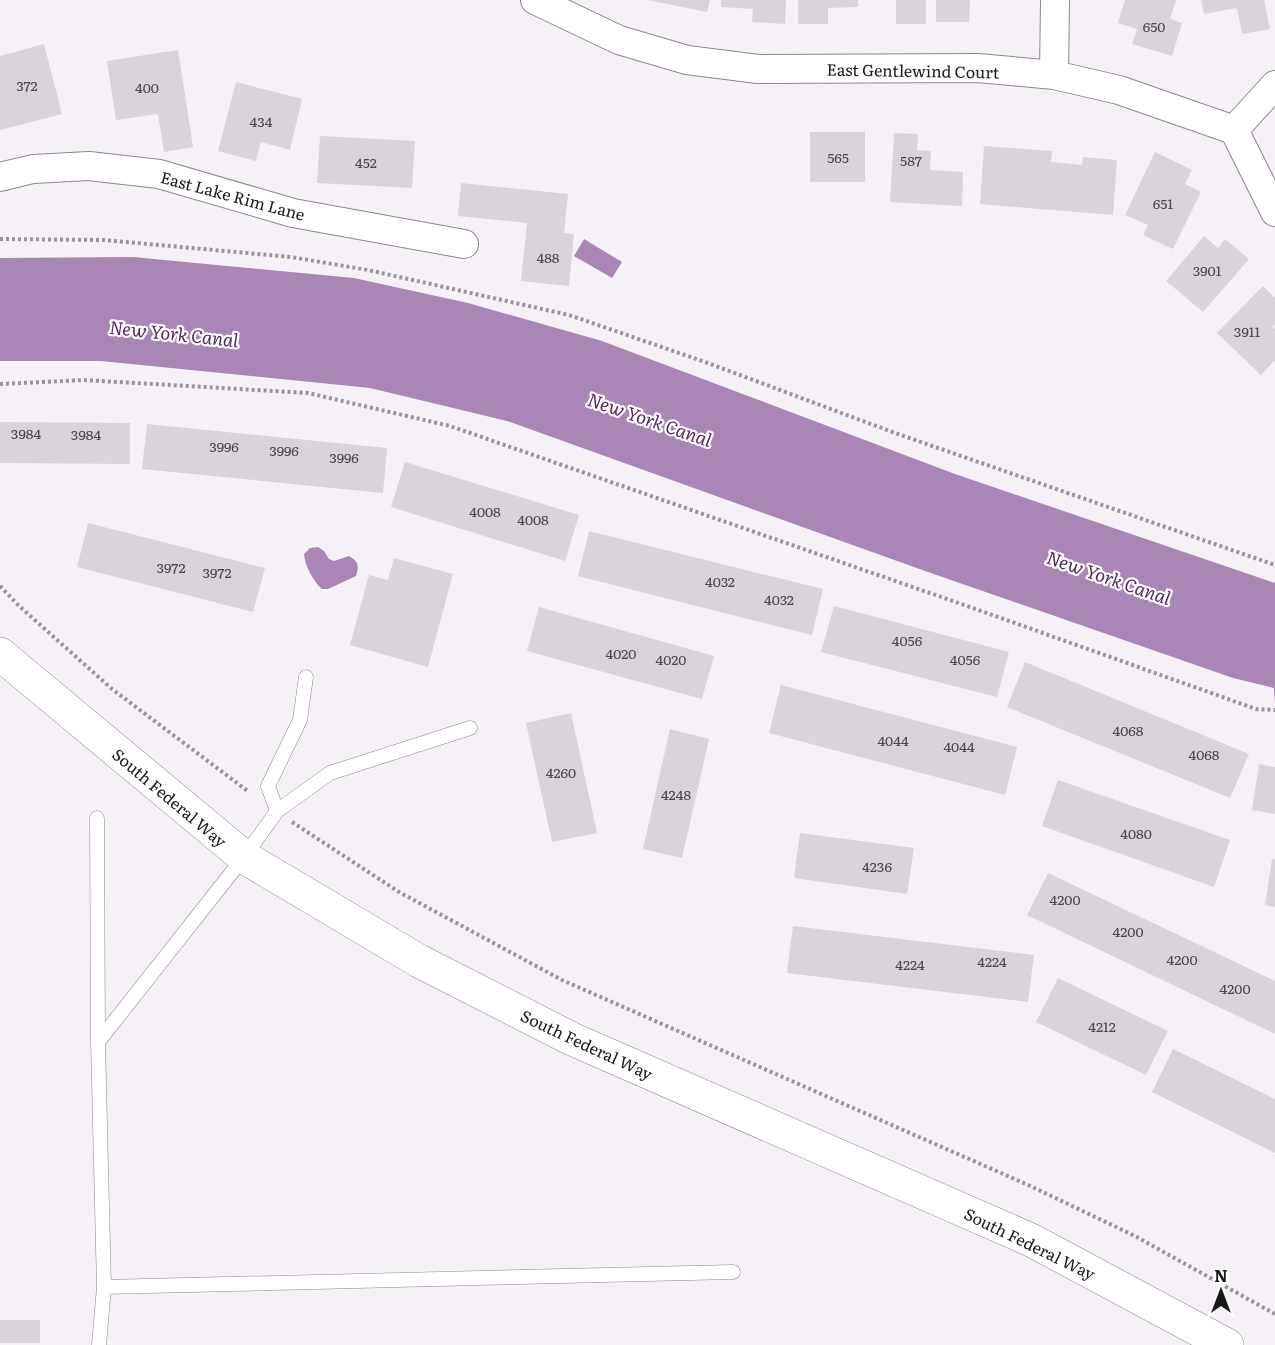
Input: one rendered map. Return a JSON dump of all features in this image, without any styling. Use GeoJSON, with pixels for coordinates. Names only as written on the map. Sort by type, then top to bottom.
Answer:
{"type":"FeatureCollection","features":[{"type":"Feature","properties":{"kind":"main road","name":"South Federal Way"},"geometry":{"type":"LineString","coordinates":[[0,654],[244,858],[419,961],[572,1039],[1031,1240],[1227,1345]]}},
{"type":"Feature","properties":{"kind":"street","name":"East Gentlewind Court"},"geometry":{"type":"LineString","coordinates":[[535,0],[619,40],[687,60],[758,69],[978,68],[1054,75],[1119,90],[1233,130]]}},
{"type":"Feature","properties":{"kind":"street"},"geometry":{"type":"LineString","coordinates":[[1054,75],[1056,1]]}},
{"type":"Feature","properties":{"kind":"street"},"geometry":{"type":"LineString","coordinates":[[1275,85],[1233,130],[1275,212]]}},
{"type":"Feature","properties":{"kind":"street","name":"East Lake Rim Lane"},"geometry":{"type":"LineString","coordinates":[[0,177],[33,169],[89,166],[159,174],[293,213],[464,244]]}},
{"type":"Feature","properties":{"kind":"lane"},"geometry":{"type":"LineString","coordinates":[[277,811],[268,786],[300,720],[306,677]]}},
{"type":"Feature","properties":{"kind":"lane"},"geometry":{"type":"LineString","coordinates":[[98,1042],[244,858],[277,811],[330,773],[470,729]]}},
{"type":"Feature","properties":{"kind":"lane"},"geometry":{"type":"LineString","coordinates":[[98,818],[98,1042],[104,1287],[99,1345]]}},
{"type":"Feature","properties":{"kind":"lane"},"geometry":{"type":"LineString","coordinates":[[104,1287],[733,1272]]}},
{"type":"Feature","properties":{"kind":"path"},"geometry":{"type":"LineString","coordinates":[[0,239],[104,240],[291,256],[368,270],[569,315],[705,362],[895,433],[1275,565]]}},
{"type":"Feature","properties":{"kind":"path"},"geometry":{"type":"LineString","coordinates":[[0,384],[84,380],[308,393],[450,426],[981,610],[1256,709],[1275,710]]}},
{"type":"Feature","properties":{"kind":"path"},"geometry":{"type":"LineString","coordinates":[[0,586],[19,606],[112,689],[231,780],[399,892],[562,980],[1026,1184],[1134,1236],[1275,1314]]}},
{"type":"Feature","properties":{"kind":"water"},"geometry":{"type":"Polygon","coordinates":[[[584,239],[622,262],[612,278],[574,256],[584,239]]]}},
{"type":"Feature","properties":{"kind":"water","name":"New York Canal"},"geometry":{"type":"Polygon","coordinates":[[[133,257],[354,278],[468,303],[602,341],[955,474],[1275,583],[1275,705],[1274,688],[1233,678],[925,571],[507,421],[370,388],[101,361],[0,361],[0,258],[133,257]]]}},
{"type":"Feature","properties":{"kind":"water"},"geometry":{"type":"Polygon","coordinates":[[[318,547],[334,561],[349,556],[355,560],[358,570],[356,576],[328,589],[322,589],[310,573],[304,554],[310,548],[318,547]]]}},
{"type":"Feature","properties":{"kind":"building"},"geometry":{"type":"Polygon","coordinates":[[[648,0],[710,0],[707,12],[648,0]]]}},
{"type":"Feature","properties":{"kind":"building"},"geometry":{"type":"Polygon","coordinates":[[[721,0],[786,0],[785,24],[752,22],[753,9],[721,7],[721,0]]]}},
{"type":"Feature","properties":{"kind":"building"},"geometry":{"type":"Polygon","coordinates":[[[798,0],[858,0],[858,7],[828,8],[828,24],[798,24],[798,0]]]}},
{"type":"Feature","properties":{"kind":"building"},"geometry":{"type":"Polygon","coordinates":[[[896,0],[926,0],[926,24],[896,24],[896,0]]]}},
{"type":"Feature","properties":{"kind":"building"},"geometry":{"type":"Polygon","coordinates":[[[936,0],[970,0],[969,22],[936,22],[936,0]]]}},
{"type":"Feature","properties":{"kind":"building"},"geometry":{"type":"Polygon","coordinates":[[[1125,0],[1176,0],[1170,19],[1182,23],[1172,56],[1132,44],[1137,29],[1118,23],[1125,0]]]}},
{"type":"Feature","properties":{"kind":"building"},"geometry":{"type":"Polygon","coordinates":[[[1201,0],[1264,0],[1270,29],[1242,34],[1237,8],[1204,14],[1201,0]]]}},
{"type":"Feature","properties":{"kind":"building"},"geometry":{"type":"Polygon","coordinates":[[[44,44],[62,114],[0,130],[0,56],[44,44]]]}},
{"type":"Feature","properties":{"kind":"building"},"geometry":{"type":"Polygon","coordinates":[[[178,50],[193,147],[164,152],[158,114],[116,120],[107,61],[178,50]]]}},
{"type":"Feature","properties":{"kind":"building"},"geometry":{"type":"Polygon","coordinates":[[[236,82],[302,99],[290,150],[261,142],[256,161],[218,151],[236,82]]]}},
{"type":"Feature","properties":{"kind":"building"},"geometry":{"type":"Polygon","coordinates":[[[810,132],[865,132],[865,182],[810,182],[810,132]]]}},
{"type":"Feature","properties":{"kind":"building"},"geometry":{"type":"Polygon","coordinates":[[[894,133],[918,134],[917,150],[931,151],[930,170],[963,172],[962,206],[890,202],[894,133]]]}},
{"type":"Feature","properties":{"kind":"building"},"geometry":{"type":"Polygon","coordinates":[[[320,136],[415,141],[412,188],[317,183],[320,136]]]}},
{"type":"Feature","properties":{"kind":"building"},"geometry":{"type":"Polygon","coordinates":[[[984,146],[1052,151],[1051,162],[1082,165],[1083,157],[1117,160],[1113,215],[980,204],[984,146]]]}},
{"type":"Feature","properties":{"kind":"building"},"geometry":{"type":"Polygon","coordinates":[[[1155,152],[1192,170],[1185,184],[1201,192],[1173,249],[1143,235],[1148,225],[1125,215],[1155,152]]]}},
{"type":"Feature","properties":{"kind":"building"},"geometry":{"type":"Polygon","coordinates":[[[461,183],[568,194],[564,233],[574,234],[569,286],[521,281],[527,223],[458,216],[461,183]]]}},
{"type":"Feature","properties":{"kind":"building"},"geometry":{"type":"Polygon","coordinates":[[[1204,236],[1218,248],[1225,239],[1249,259],[1203,312],[1166,281],[1204,236]]]}},
{"type":"Feature","properties":{"kind":"building"},"geometry":{"type":"Polygon","coordinates":[[[1263,286],[1275,298],[1275,324],[1272,327],[1275,329],[1275,360],[1261,375],[1217,333],[1263,286]]]}},
{"type":"Feature","properties":{"kind":"building"},"geometry":{"type":"Polygon","coordinates":[[[0,422],[130,423],[130,464],[0,463],[0,422]]]}},
{"type":"Feature","properties":{"kind":"building"},"geometry":{"type":"Polygon","coordinates":[[[147,424],[387,448],[383,493],[142,469],[147,424]]]}},
{"type":"Feature","properties":{"kind":"building"},"geometry":{"type":"Polygon","coordinates":[[[405,462],[579,515],[565,561],[391,507],[405,462]]]}},
{"type":"Feature","properties":{"kind":"building"},"geometry":{"type":"Polygon","coordinates":[[[88,523],[265,568],[253,612],[77,567],[88,523]]]}},
{"type":"Feature","properties":{"kind":"building"},"geometry":{"type":"Polygon","coordinates":[[[589,531],[823,589],[812,635],[578,576],[589,531]]]}},
{"type":"Feature","properties":{"kind":"building"},"geometry":{"type":"Polygon","coordinates":[[[394,558],[453,574],[428,667],[350,645],[369,575],[388,580],[394,558]]]}},
{"type":"Feature","properties":{"kind":"building"},"geometry":{"type":"Polygon","coordinates":[[[834,606],[1009,652],[997,697],[821,652],[834,606]]]}},
{"type":"Feature","properties":{"kind":"building"},"geometry":{"type":"Polygon","coordinates":[[[539,607],[714,656],[702,699],[527,651],[539,607]]]}},
{"type":"Feature","properties":{"kind":"building"},"geometry":{"type":"Polygon","coordinates":[[[1025,662],[1249,754],[1230,798],[1007,707],[1025,662]]]}},
{"type":"Feature","properties":{"kind":"building"},"geometry":{"type":"Polygon","coordinates":[[[781,685],[1017,747],[1005,795],[769,733],[781,685]]]}},
{"type":"Feature","properties":{"kind":"building"},"geometry":{"type":"Polygon","coordinates":[[[571,713],[597,833],[552,842],[526,723],[571,713]]]}},
{"type":"Feature","properties":{"kind":"building"},"geometry":{"type":"Polygon","coordinates":[[[670,729],[709,739],[682,858],[643,849],[670,729]]]}},
{"type":"Feature","properties":{"kind":"building"},"geometry":{"type":"Polygon","coordinates":[[[1259,764],[1275,767],[1275,814],[1252,810],[1259,764]]]}},
{"type":"Feature","properties":{"kind":"building"},"geometry":{"type":"Polygon","coordinates":[[[1058,780],[1230,840],[1214,887],[1042,826],[1058,780]]]}},
{"type":"Feature","properties":{"kind":"building"},"geometry":{"type":"Polygon","coordinates":[[[800,833],[914,848],[907,894],[794,878],[800,833]]]}},
{"type":"Feature","properties":{"kind":"building"},"geometry":{"type":"Polygon","coordinates":[[[1272,859],[1275,859],[1275,907],[1265,905],[1272,859]]]}},
{"type":"Feature","properties":{"kind":"building"},"geometry":{"type":"Polygon","coordinates":[[[1048,873],[1275,981],[1275,1034],[1027,915],[1048,873]]]}},
{"type":"Feature","properties":{"kind":"building"},"geometry":{"type":"Polygon","coordinates":[[[793,926],[1034,955],[1028,1002],[787,973],[793,926]]]}},
{"type":"Feature","properties":{"kind":"building"},"geometry":{"type":"Polygon","coordinates":[[[1058,978],[1168,1031],[1146,1075],[1036,1022],[1058,978]]]}},
{"type":"Feature","properties":{"kind":"building"},"geometry":{"type":"Polygon","coordinates":[[[1173,1049],[1275,1099],[1275,1153],[1152,1092],[1173,1049]]]}},
{"type":"Feature","properties":{"kind":"building"},"geometry":{"type":"Polygon","coordinates":[[[0,1320],[40,1320],[40,1343],[0,1343],[0,1320]]]}}]}
